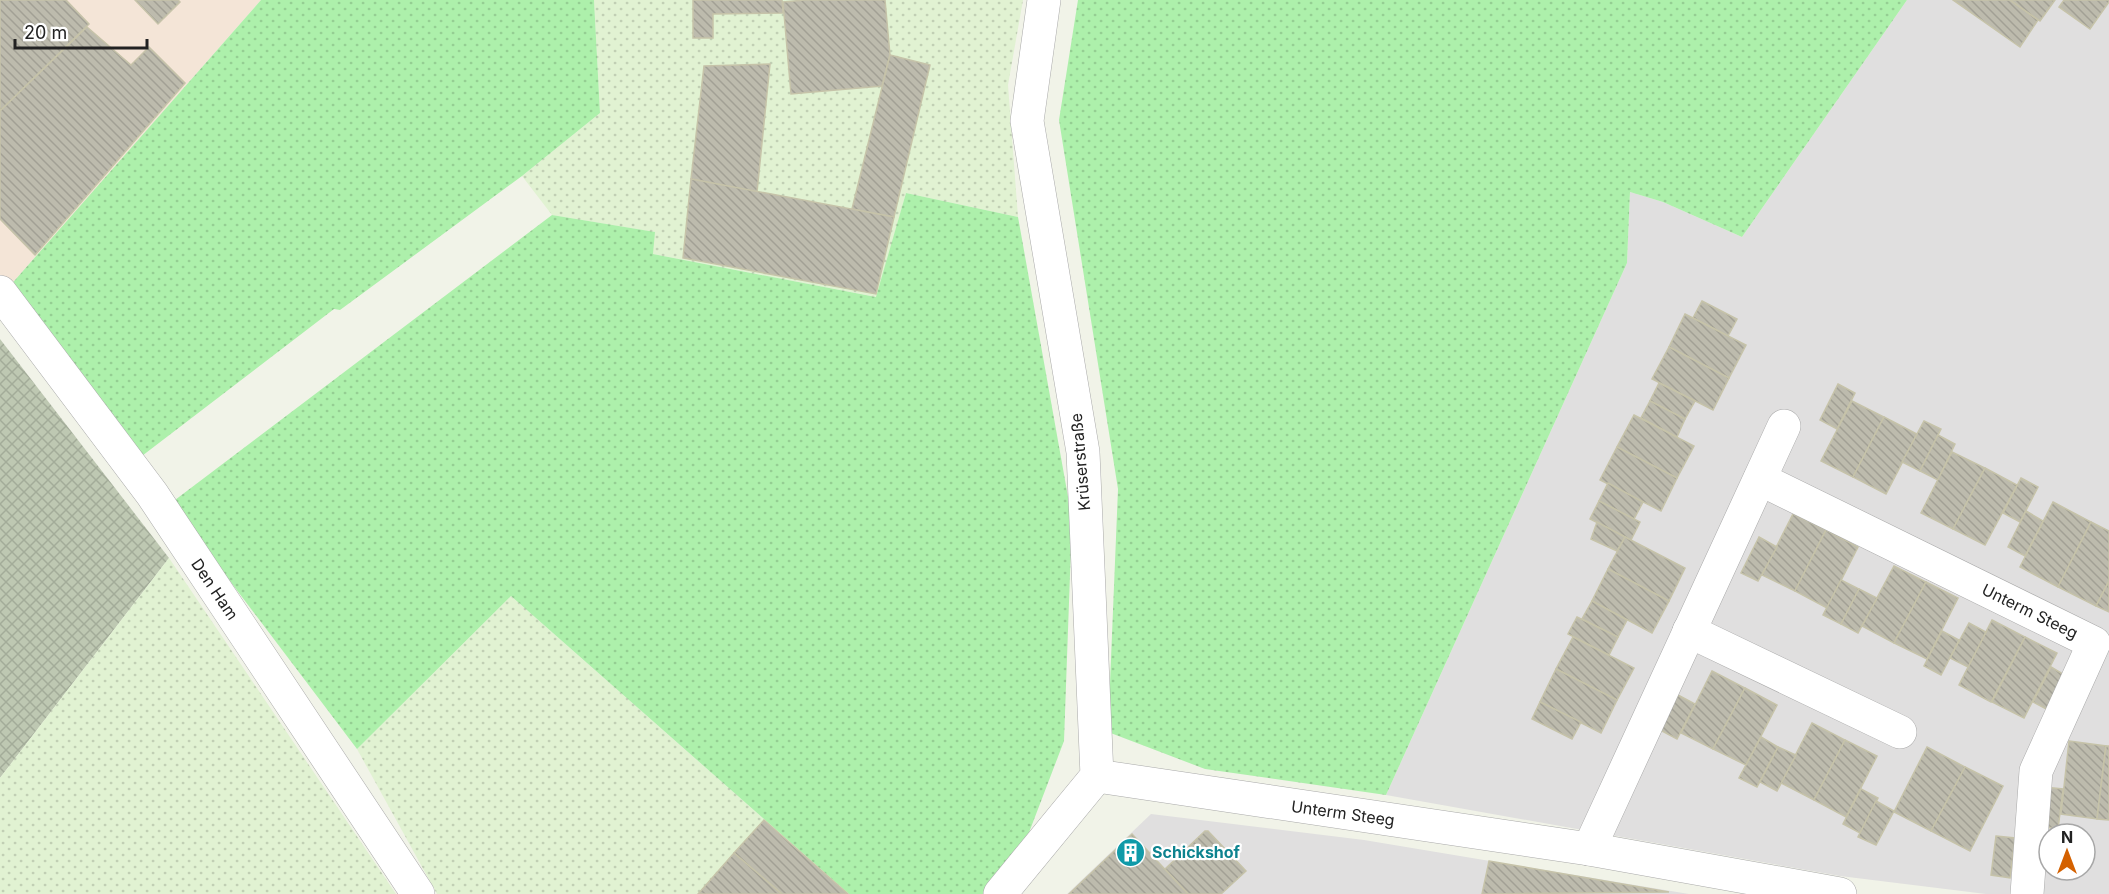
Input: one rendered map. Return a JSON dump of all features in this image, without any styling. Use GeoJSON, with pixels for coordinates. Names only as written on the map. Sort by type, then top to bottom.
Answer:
{"type":"FeatureCollection","features":[{"type":"Feature","properties":{"kind":"street","name":"Krüserstraße"},"geometry":{"type":"LineString","coordinates":[[1044,0],[1027,121],[1083,452],[1096,776]]}},
{"type":"Feature","properties":{"kind":"street","name":"Den Ham"},"geometry":{"type":"LineString","coordinates":[[0,292],[152,494],[418,894]]}},
{"type":"Feature","properties":{"kind":"street"},"geometry":{"type":"LineString","coordinates":[[1589,849],[1784,426]]}},
{"type":"Feature","properties":{"kind":"street","name":"Unterm Steeg"},"geometry":{"type":"LineString","coordinates":[[1760,479],[2094,643],[2036,771],[2027,894]]}},
{"type":"Feature","properties":{"kind":"street"},"geometry":{"type":"LineString","coordinates":[[1689,631],[1900,732]]}},
{"type":"Feature","properties":{"kind":"street","name":"Unterm Steeg"},"geometry":{"type":"LineString","coordinates":[[1096,776],[1589,849],[1840,894]]}},
{"type":"Feature","properties":{"kind":"street"},"geometry":{"type":"LineString","coordinates":[[1000,894],[1096,776]]}},
{"type":"Feature","properties":{"kind":"shaded area"},"geometry":{"type":"Polygon","coordinates":[[[0,0],[261,0],[8,288],[0,277],[0,0]]]}},
{"type":"Feature","properties":{"kind":"shaded area"},"geometry":{"type":"Polygon","coordinates":[[[594,0],[1023,0],[1008,85],[1018,217],[906,193],[877,297],[653,254],[654,232],[552,215],[522,176],[600,113],[594,0]]]}},
{"type":"Feature","properties":{"kind":"shaded area"},"geometry":{"type":"Polygon","coordinates":[[[1907,0],[2109,0],[2109,894],[1986,894],[1840,876],[1386,795],[1627,263],[1630,192],[1663,202],[1742,237],[1907,0]]]}},
{"type":"Feature","properties":{"kind":"shaded area"},"geometry":{"type":"Polygon","coordinates":[[[0,339],[169,558],[0,778],[0,339]]]}},
{"type":"Feature","properties":{"kind":"shaded area"},"geometry":{"type":"Polygon","coordinates":[[[169,558],[396,894],[0,894],[0,778],[169,558]]]}},
{"type":"Feature","properties":{"kind":"shaded area"},"geometry":{"type":"Polygon","coordinates":[[[511,596],[849,894],[437,894],[357,749],[511,596]]]}},
{"type":"Feature","properties":{"kind":"shaded area"},"geometry":{"type":"Polygon","coordinates":[[[1151,814],[1364,840],[1689,894],[1067,894],[1151,814]]]}},
{"type":"Feature","properties":{"kind":"green space"},"geometry":{"type":"Polygon","coordinates":[[[261,0],[594,0],[600,113],[522,176],[340,310],[334,309],[138,459],[8,288],[261,0]]]}},
{"type":"Feature","properties":{"kind":"green space"},"geometry":{"type":"Polygon","coordinates":[[[1078,0],[1907,0],[1742,237],[1663,202],[1630,192],[1627,263],[1386,795],[1205,769],[1108,732],[1118,489],[1059,120],[1078,0]]]}},
{"type":"Feature","properties":{"kind":"green space"},"geometry":{"type":"Polygon","coordinates":[[[906,193],[1018,217],[1072,519],[1064,741],[1025,843],[984,894],[849,894],[511,596],[357,749],[171,503],[552,215],[655,232],[653,254],[876,297],[906,193]]]}},
{"type":"Feature","properties":{"kind":"building"},"geometry":{"type":"Polygon","coordinates":[[[0,0],[66,0],[89,24],[0,111],[0,0]]]}},
{"type":"Feature","properties":{"kind":"building"},"geometry":{"type":"Polygon","coordinates":[[[135,0],[178,0],[180,2],[158,24],[135,0]]]}},
{"type":"Feature","properties":{"kind":"building"},"geometry":{"type":"Polygon","coordinates":[[[693,0],[782,0],[783,13],[713,14],[713,38],[693,38],[693,0]]]}},
{"type":"Feature","properties":{"kind":"building"},"geometry":{"type":"Polygon","coordinates":[[[885,0],[890,55],[882,86],[791,94],[783,2],[885,0]]]}},
{"type":"Feature","properties":{"kind":"building"},"geometry":{"type":"Polygon","coordinates":[[[1953,0],[2010,0],[2038,20],[2020,47],[1953,0]]]}},
{"type":"Feature","properties":{"kind":"building"},"geometry":{"type":"Polygon","coordinates":[[[2010,0],[2055,0],[2040,21],[2010,0]]]}},
{"type":"Feature","properties":{"kind":"building"},"geometry":{"type":"Polygon","coordinates":[[[2064,0],[2109,0],[2109,2],[2090,29],[2059,7],[2064,0]]]}},
{"type":"Feature","properties":{"kind":"building"},"geometry":{"type":"Polygon","coordinates":[[[87,27],[131,65],[149,47],[185,83],[35,255],[0,219],[0,111],[87,27]]]}},
{"type":"Feature","properties":{"kind":"building"},"geometry":{"type":"Polygon","coordinates":[[[890,55],[930,65],[894,217],[852,209],[890,55]]]}},
{"type":"Feature","properties":{"kind":"building"},"geometry":{"type":"Polygon","coordinates":[[[770,64],[757,192],[691,179],[704,66],[770,64]]]}},
{"type":"Feature","properties":{"kind":"building"},"geometry":{"type":"Polygon","coordinates":[[[691,179],[894,217],[876,294],[683,258],[691,179]]]}},
{"type":"Feature","properties":{"kind":"building"},"geometry":{"type":"Polygon","coordinates":[[[1702,301],[1737,319],[1728,336],[1693,318],[1702,301]]]}},
{"type":"Feature","properties":{"kind":"building"},"geometry":{"type":"Polygon","coordinates":[[[1685,314],[1746,345],[1729,378],[1669,347],[1685,314]]]}},
{"type":"Feature","properties":{"kind":"building"},"geometry":{"type":"Polygon","coordinates":[[[1669,347],[1729,378],[1713,410],[1652,379],[1669,347]]]}},
{"type":"Feature","properties":{"kind":"building"},"geometry":{"type":"Polygon","coordinates":[[[1659,383],[1695,401],[1685,419],[1650,401],[1659,383]]]}},
{"type":"Feature","properties":{"kind":"building"},"geometry":{"type":"Polygon","coordinates":[[[1838,384],[1855,393],[1837,429],[1820,420],[1838,384]]]}},
{"type":"Feature","properties":{"kind":"building"},"geometry":{"type":"Polygon","coordinates":[[[1650,401],[1685,419],[1677,437],[1641,418],[1650,401]]]}},
{"type":"Feature","properties":{"kind":"building"},"geometry":{"type":"Polygon","coordinates":[[[1852,401],[1884,417],[1853,477],[1821,461],[1852,401]]]}},
{"type":"Feature","properties":{"kind":"building"},"geometry":{"type":"Polygon","coordinates":[[[1634,415],[1694,446],[1677,478],[1617,447],[1634,415]]]}},
{"type":"Feature","properties":{"kind":"building"},"geometry":{"type":"Polygon","coordinates":[[[1884,417],[1917,434],[1886,494],[1853,477],[1884,417]]]}},
{"type":"Feature","properties":{"kind":"building"},"geometry":{"type":"Polygon","coordinates":[[[1924,421],[1941,429],[1920,471],[1902,462],[1924,421]]]}},
{"type":"Feature","properties":{"kind":"building"},"geometry":{"type":"Polygon","coordinates":[[[1938,435],[1955,444],[1938,480],[1920,471],[1938,435]]]}},
{"type":"Feature","properties":{"kind":"building"},"geometry":{"type":"Polygon","coordinates":[[[1617,447],[1677,478],[1661,511],[1600,480],[1617,447]]]}},
{"type":"Feature","properties":{"kind":"building"},"geometry":{"type":"Polygon","coordinates":[[[1952,452],[1985,468],[1953,529],[1921,513],[1952,452]]]}},
{"type":"Feature","properties":{"kind":"building"},"geometry":{"type":"Polygon","coordinates":[[[1985,468],[2017,485],[1985,545],[1953,529],[1985,468]]]}},
{"type":"Feature","properties":{"kind":"building"},"geometry":{"type":"Polygon","coordinates":[[[2021,478],[2038,487],[2020,522],[2003,513],[2021,478]]]}},
{"type":"Feature","properties":{"kind":"building"},"geometry":{"type":"Polygon","coordinates":[[[1608,483],[1643,502],[1634,519],[1599,501],[1608,483]]]}},
{"type":"Feature","properties":{"kind":"building"},"geometry":{"type":"Polygon","coordinates":[[[1599,501],[1640,522],[1631,540],[1590,519],[1599,501]]]}},
{"type":"Feature","properties":{"kind":"building"},"geometry":{"type":"Polygon","coordinates":[[[2053,502],[2091,522],[2058,587],[2020,567],[2053,502]]]}},
{"type":"Feature","properties":{"kind":"building"},"geometry":{"type":"Polygon","coordinates":[[[2026,511],[2043,521],[2025,556],[2008,547],[2026,511]]]}},
{"type":"Feature","properties":{"kind":"building"},"geometry":{"type":"Polygon","coordinates":[[[1793,514],[1826,530],[1795,591],[1762,575],[1793,514]]]}},
{"type":"Feature","properties":{"kind":"building"},"geometry":{"type":"Polygon","coordinates":[[[1597,522],[1625,537],[1617,551],[1591,539],[1597,522]]]}},
{"type":"Feature","properties":{"kind":"building"},"geometry":{"type":"Polygon","coordinates":[[[2091,522],[2109,531],[2109,581],[2096,606],[2058,587],[2091,522]]]}},
{"type":"Feature","properties":{"kind":"building"},"geometry":{"type":"Polygon","coordinates":[[[1826,530],[1858,547],[1827,608],[1795,591],[1826,530]]]}},
{"type":"Feature","properties":{"kind":"building"},"geometry":{"type":"Polygon","coordinates":[[[1625,537],[1685,568],[1669,601],[1608,569],[1625,537]]]}},
{"type":"Feature","properties":{"kind":"building"},"geometry":{"type":"Polygon","coordinates":[[[1759,537],[1777,547],[1758,581],[1741,573],[1759,537]]]}},
{"type":"Feature","properties":{"kind":"building"},"geometry":{"type":"Polygon","coordinates":[[[1894,566],[1926,582],[1894,643],[1862,626],[1894,566]]]}},
{"type":"Feature","properties":{"kind":"building"},"geometry":{"type":"Polygon","coordinates":[[[1608,569],[1669,601],[1652,633],[1592,601],[1608,569]]]}},
{"type":"Feature","properties":{"kind":"building"},"geometry":{"type":"Polygon","coordinates":[[[1841,580],[1859,589],[1841,624],[1823,615],[1841,580]]]}},
{"type":"Feature","properties":{"kind":"building"},"geometry":{"type":"Polygon","coordinates":[[[2109,581],[2109,612],[2096,606],[2109,581]]]}},
{"type":"Feature","properties":{"kind":"building"},"geometry":{"type":"Polygon","coordinates":[[[1926,582],[1958,598],[1927,659],[1894,643],[1926,582]]]}},
{"type":"Feature","properties":{"kind":"building"},"geometry":{"type":"Polygon","coordinates":[[[1859,589],[1877,598],[1858,633],[1841,624],[1859,589]]]}},
{"type":"Feature","properties":{"kind":"building"},"geometry":{"type":"Polygon","coordinates":[[[1592,601],[1627,620],[1618,637],[1582,619],[1592,601]]]}},
{"type":"Feature","properties":{"kind":"building"},"geometry":{"type":"Polygon","coordinates":[[[1577,617],[1618,637],[1609,655],[1568,634],[1577,617]]]}},
{"type":"Feature","properties":{"kind":"building"},"geometry":{"type":"Polygon","coordinates":[[[1992,620],[2025,637],[1991,702],[1959,685],[1992,620]]]}},
{"type":"Feature","properties":{"kind":"building"},"geometry":{"type":"Polygon","coordinates":[[[1969,623],[1986,632],[1968,667],[1950,658],[1969,623]]]}},
{"type":"Feature","properties":{"kind":"building"},"geometry":{"type":"Polygon","coordinates":[[[1942,631],[1959,640],[1941,675],[1924,666],[1942,631]]]}},
{"type":"Feature","properties":{"kind":"building"},"geometry":{"type":"Polygon","coordinates":[[[1573,637],[1634,668],[1617,700],[1556,669],[1573,637]]]}},
{"type":"Feature","properties":{"kind":"building"},"geometry":{"type":"Polygon","coordinates":[[[2025,637],[2057,653],[2024,718],[1992,702],[2025,637]]]}},
{"type":"Feature","properties":{"kind":"building"},"geometry":{"type":"Polygon","coordinates":[[[2051,667],[2068,677],[2050,711],[2033,702],[2051,667]]]}},
{"type":"Feature","properties":{"kind":"building"},"geometry":{"type":"Polygon","coordinates":[[[1556,669],[1617,700],[1601,733],[1540,702],[1556,669]]]}},
{"type":"Feature","properties":{"kind":"building"},"geometry":{"type":"Polygon","coordinates":[[[1712,671],[1745,688],[1713,749],[1681,733],[1712,671]]]}},
{"type":"Feature","properties":{"kind":"building"},"geometry":{"type":"Polygon","coordinates":[[[1745,688],[1777,705],[1746,765],[1713,749],[1745,688]]]}},
{"type":"Feature","properties":{"kind":"building"},"geometry":{"type":"Polygon","coordinates":[[[1678,695],[1695,704],[1677,739],[1660,730],[1678,695]]]}},
{"type":"Feature","properties":{"kind":"building"},"geometry":{"type":"Polygon","coordinates":[[[1540,702],[1581,722],[1572,739],[1532,719],[1540,702]]]}},
{"type":"Feature","properties":{"kind":"building"},"geometry":{"type":"Polygon","coordinates":[[[1812,723],[1845,740],[1814,800],[1781,783],[1812,723]]]}},
{"type":"Feature","properties":{"kind":"building"},"geometry":{"type":"Polygon","coordinates":[[[1761,737],[1778,747],[1757,787],[1739,778],[1761,737]]]}},
{"type":"Feature","properties":{"kind":"building"},"geometry":{"type":"Polygon","coordinates":[[[1845,740],[1877,756],[1846,817],[1814,800],[1845,740]]]}},
{"type":"Feature","properties":{"kind":"building"},"geometry":{"type":"Polygon","coordinates":[[[2069,741],[2106,746],[2097,819],[2061,814],[2069,741]]]}},
{"type":"Feature","properties":{"kind":"building"},"geometry":{"type":"Polygon","coordinates":[[[2106,746],[2109,746],[2109,820],[2097,819],[2106,746]]]}},
{"type":"Feature","properties":{"kind":"building"},"geometry":{"type":"Polygon","coordinates":[[[1778,747],[1796,755],[1777,791],[1760,782],[1778,747]]]}},
{"type":"Feature","properties":{"kind":"building"},"geometry":{"type":"Polygon","coordinates":[[[1927,747],[1965,767],[1931,831],[1894,812],[1927,747]]]}},
{"type":"Feature","properties":{"kind":"building"},"geometry":{"type":"Polygon","coordinates":[[[1965,767],[2003,786],[1970,851],[1931,831],[1965,767]]]}},
{"type":"Feature","properties":{"kind":"building"},"geometry":{"type":"Polygon","coordinates":[[[2044,787],[2063,789],[2059,822],[2040,822],[2044,787]]]}},
{"type":"Feature","properties":{"kind":"building"},"geometry":{"type":"Polygon","coordinates":[[[1861,789],[1878,798],[1860,833],[1843,824],[1861,789]]]}},
{"type":"Feature","properties":{"kind":"building"},"geometry":{"type":"Polygon","coordinates":[[[1876,801],[1894,811],[1876,845],[1858,837],[1876,801]]]}},
{"type":"Feature","properties":{"kind":"building"},"geometry":{"type":"Polygon","coordinates":[[[764,820],[848,894],[782,894],[734,853],[764,820]]]}},
{"type":"Feature","properties":{"kind":"building"},"geometry":{"type":"Polygon","coordinates":[[[1205,831],[1208,831],[1246,871],[1221,894],[1188,894],[1165,869],[1205,831]]]}},
{"type":"Feature","properties":{"kind":"building","name":"Schickshof"},"geometry":{"type":"Polygon","coordinates":[[[1132,834],[1188,894],[1069,894],[1132,834]]]}},
{"type":"Feature","properties":{"kind":"building"},"geometry":{"type":"Polygon","coordinates":[[[1996,836],[2015,838],[2010,878],[1991,875],[1996,836]]]}},
{"type":"Feature","properties":{"kind":"building"},"geometry":{"type":"Polygon","coordinates":[[[734,853],[782,894],[698,894],[734,853]]]}},
{"type":"Feature","properties":{"kind":"building"},"geometry":{"type":"Polygon","coordinates":[[[1489,861],[1669,892],[1482,894],[1489,861]]]}},
{"type":"Feature","properties":{"kind":"place","name":"Schickshof"},"geometry":{"type":"Point","coordinates":[1131,852]}}]}
